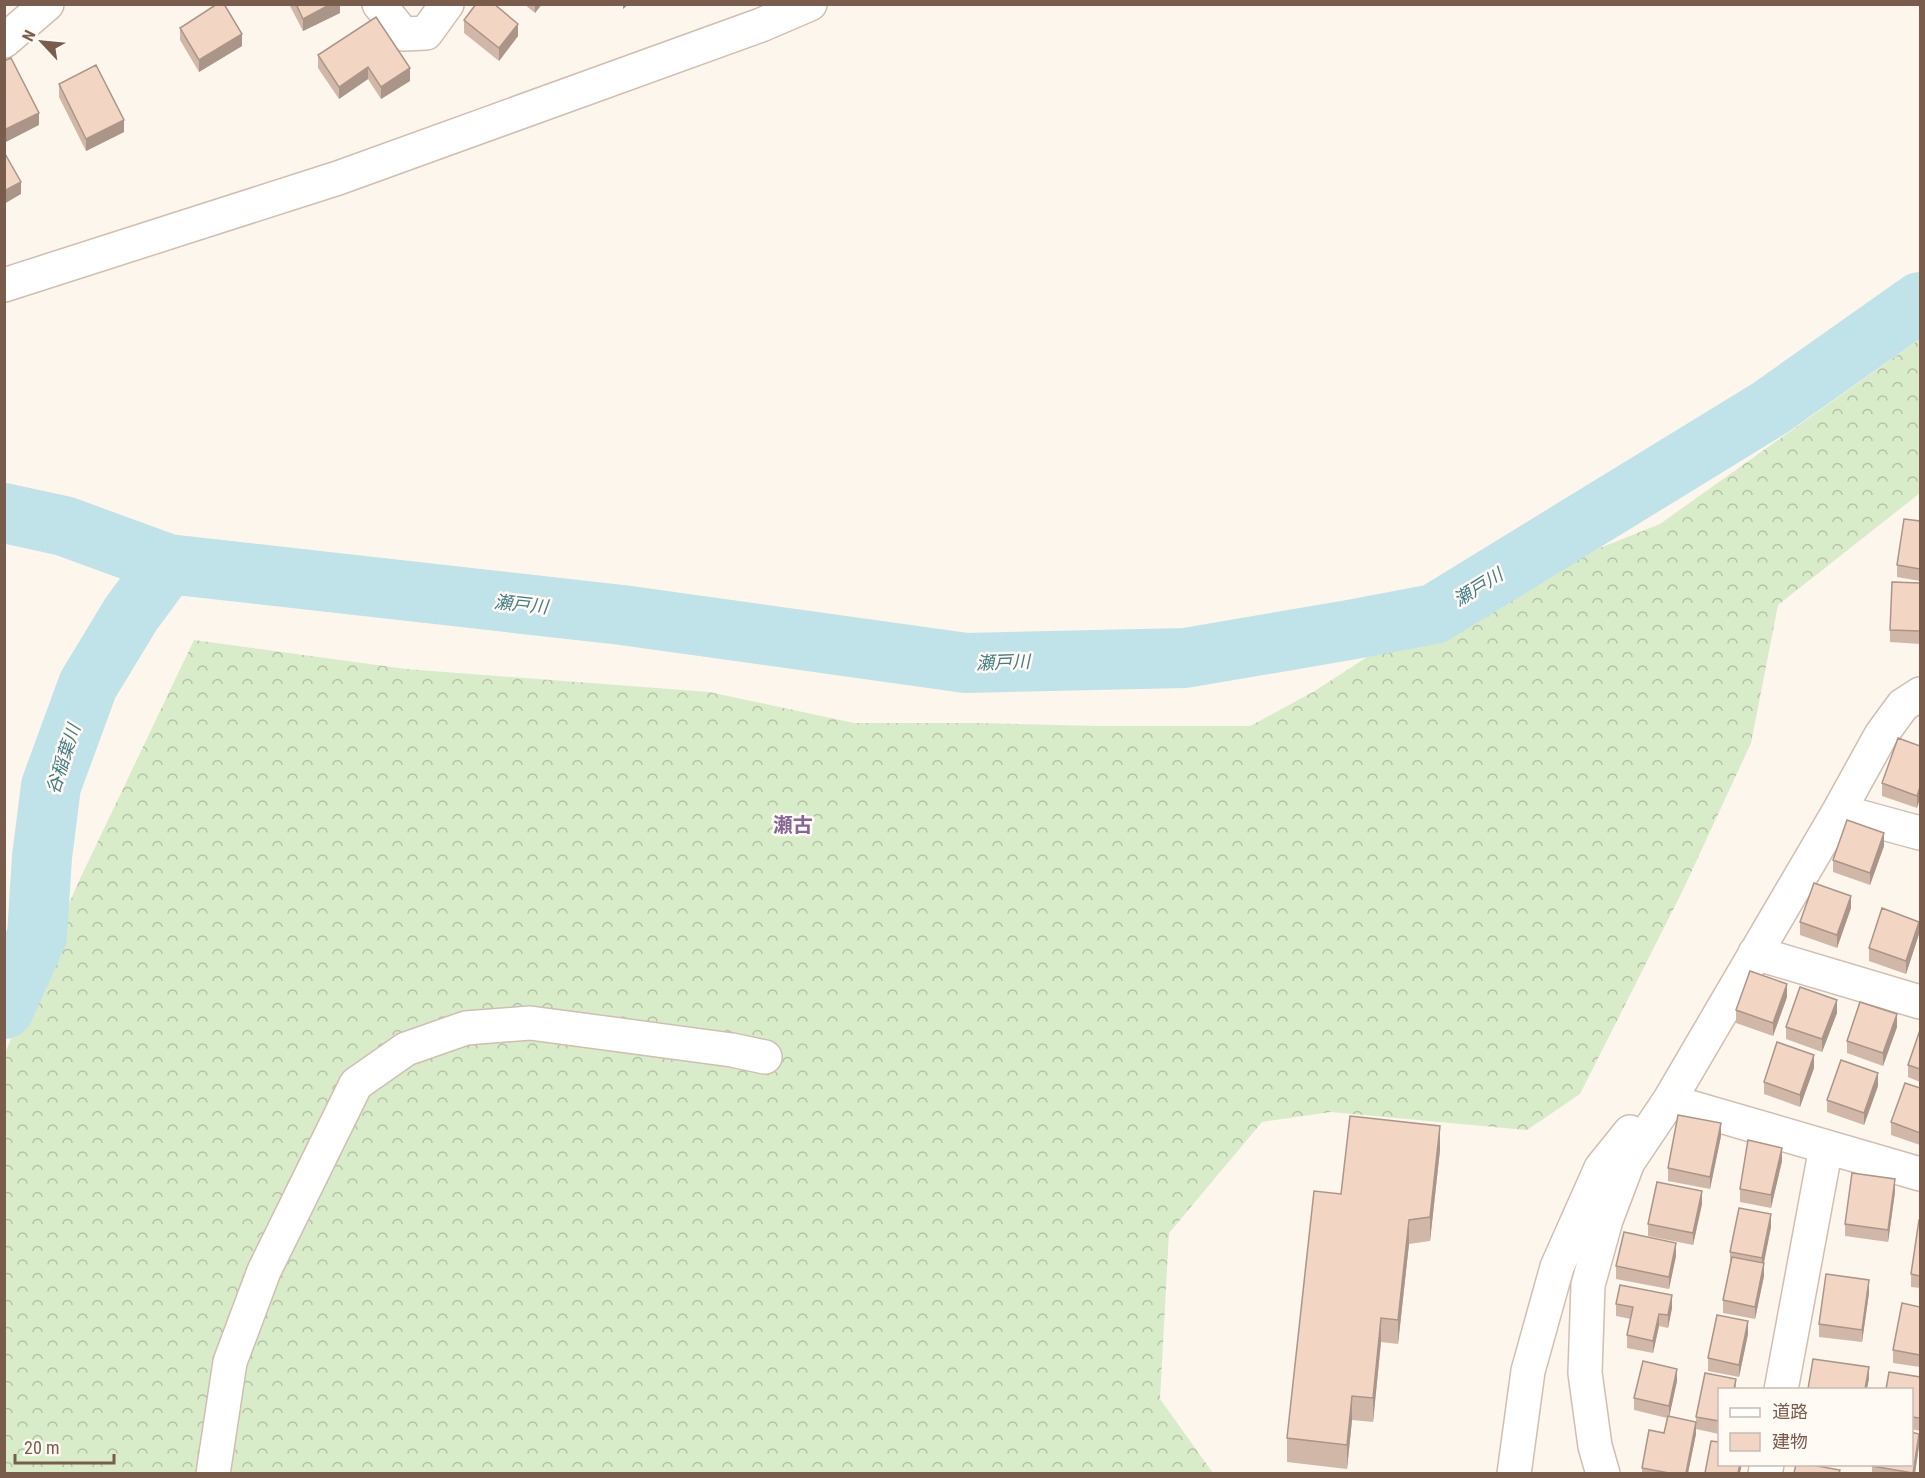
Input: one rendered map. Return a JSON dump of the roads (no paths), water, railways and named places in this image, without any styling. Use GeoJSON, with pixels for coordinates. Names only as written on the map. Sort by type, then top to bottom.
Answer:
{"type":"FeatureCollection","features":[{"type":"Feature","properties":{"kind":"street"},"geometry":{"type":"LineString","coordinates":[[4,41],[47,4]]}},
{"type":"Feature","properties":{"kind":"street"},"geometry":{"type":"LineString","coordinates":[[379,4],[403,34],[426,33],[447,4]]}},
{"type":"Feature","properties":{"kind":"street"},"geometry":{"type":"LineString","coordinates":[[4,285],[338,178],[761,25],[810,4]]}},
{"type":"Feature","properties":{"kind":"street"},"geometry":{"type":"LineString","coordinates":[[1603,1473],[1595,1446],[1585,1373],[1588,1285],[1606,1220],[1628,1162],[1669,1101],[1881,735],[1903,705],[1920,694]]}},
{"type":"Feature","properties":{"kind":"street"},"geometry":{"type":"LineString","coordinates":[[1839,811],[1920,833]]}},
{"type":"Feature","properties":{"kind":"street"},"geometry":{"type":"LineString","coordinates":[[1755,953],[1920,1002]]}},
{"type":"Feature","properties":{"kind":"street"},"geometry":{"type":"LineString","coordinates":[[213,1473],[230,1362],[264,1270],[356,1084],[406,1049],[466,1028],[530,1023],[732,1050],[765,1057]]}},
{"type":"Feature","properties":{"kind":"street"},"geometry":{"type":"LineString","coordinates":[[1669,1101],[1920,1174]]}},
{"type":"Feature","properties":{"kind":"street"},"geometry":{"type":"LineString","coordinates":[[1514,1473],[1528,1371],[1557,1267],[1601,1168],[1632,1130],[1669,1101]]}},
{"type":"Feature","properties":{"kind":"street"},"geometry":{"type":"LineString","coordinates":[[1781,1388],[1826,1147]]}},
{"type":"Feature","properties":{"kind":"waterway","name":"瀬戸川"},"geometry":{"type":"LineString","coordinates":[[4,513],[64,526],[168,564],[622,615],[966,663],[1185,658],[1434,614],[1770,408],[1920,302]]}},
{"type":"Feature","properties":{"kind":"waterway","name":"谷稲葉川"},"geometry":{"type":"LineString","coordinates":[[4,1009],[37,936],[42,857],[51,786],[88,685],[131,614],[168,564]]}},
{"type":"Feature","properties":{"kind":"district","name":"瀬古"},"geometry":{"type":"Point","coordinates":[793,825]}}]}
